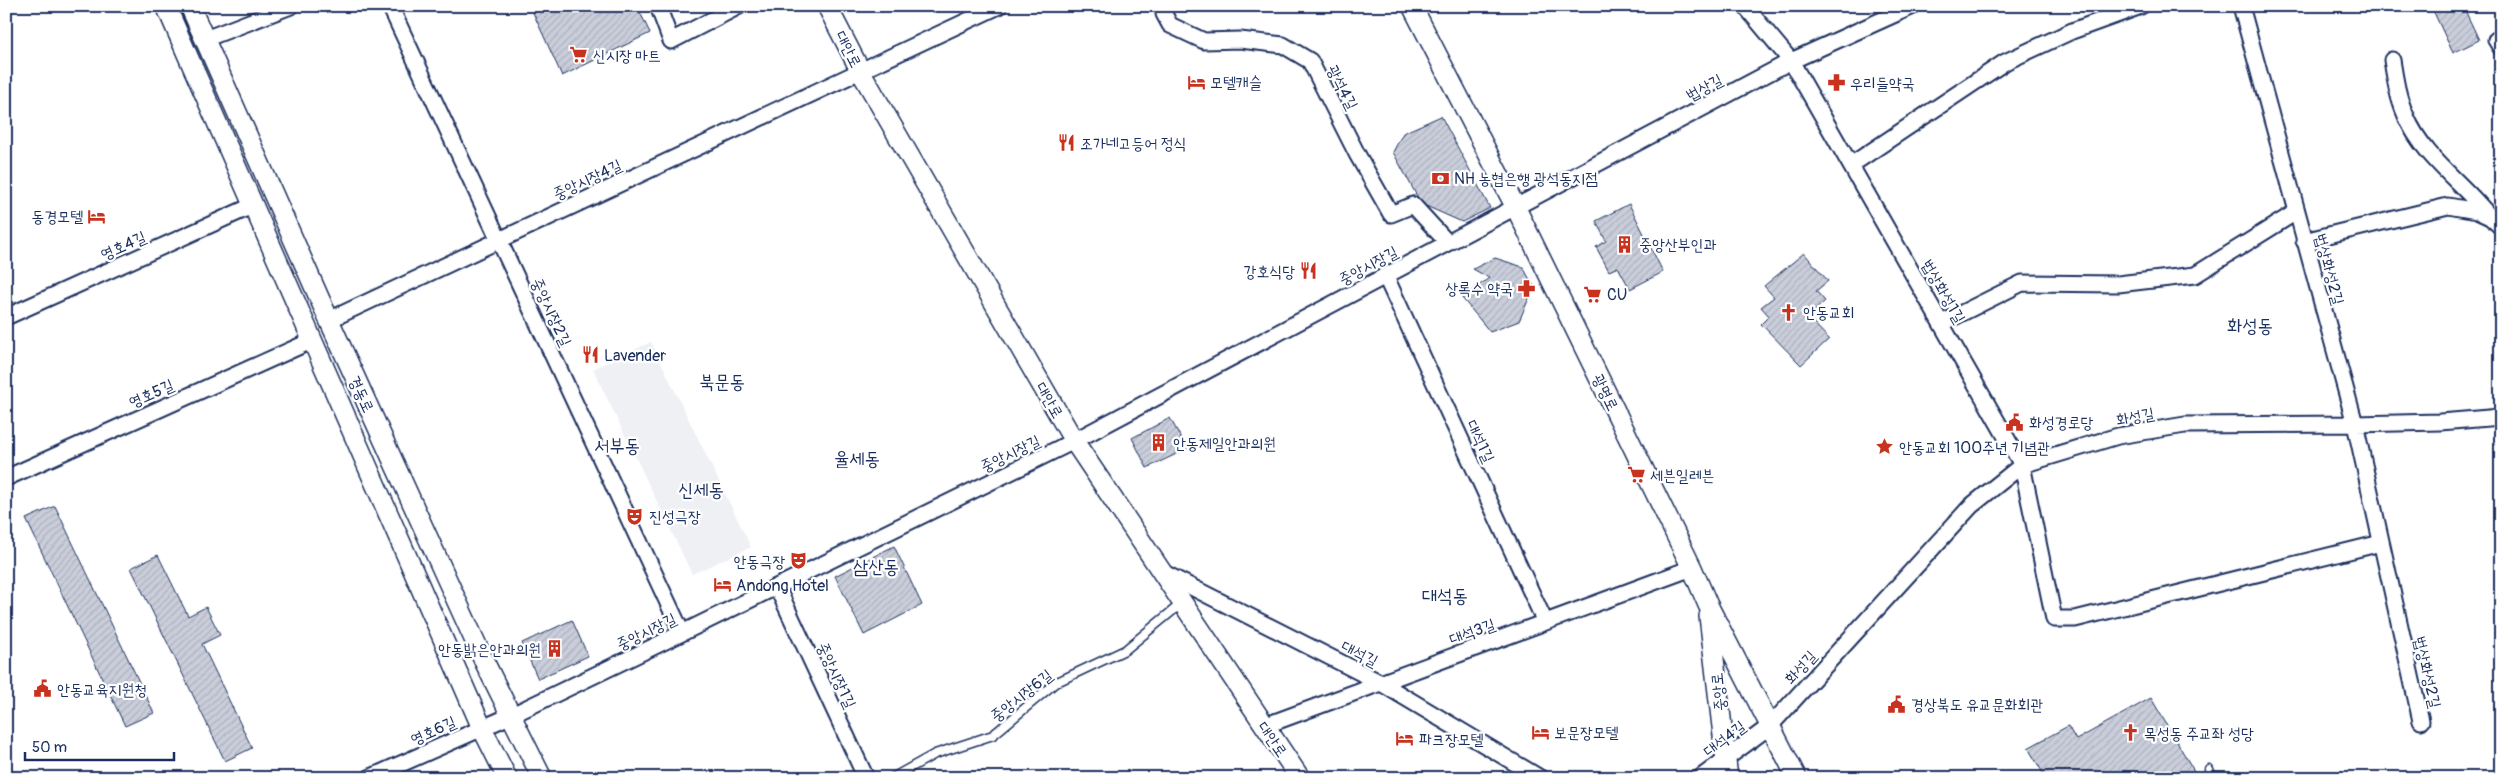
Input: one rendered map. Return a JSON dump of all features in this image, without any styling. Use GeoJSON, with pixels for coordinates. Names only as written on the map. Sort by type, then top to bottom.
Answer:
{"type":"FeatureCollection","features":[{"type":"Feature","properties":{"kind":"street","name":"경동로"},"geometry":{"type":"LineString","coordinates":[[166,6],[254,205],[311,341],[482,728],[507,778]]}},
{"type":"Feature","properties":{"kind":"street","name":"경동로"},"geometry":{"type":"LineString","coordinates":[[190,6],[329,320],[480,652],[542,778]]}},
{"type":"Feature","properties":{"kind":"street"},"geometry":{"type":"LineString","coordinates":[[205,39],[291,6]]}},
{"type":"Feature","properties":{"kind":"street","name":"중앙시장2길"},"geometry":{"type":"LineString","coordinates":[[390,6],[682,633]]}},
{"type":"Feature","properties":{"kind":"street"},"geometry":{"type":"LineString","coordinates":[[658,6],[671,41],[739,6]]}},
{"type":"Feature","properties":{"kind":"street","name":"대안로"},"geometry":{"type":"LineString","coordinates":[[827,6],[861,72],[1074,441],[1300,778]]}},
{"type":"Feature","properties":{"kind":"street","name":"중앙시장4길"},"geometry":{"type":"LineString","coordinates":[[329,320],[498,239],[1000,6]]}},
{"type":"Feature","properties":{"kind":"street","name":"광석4길"},"geometry":{"type":"LineString","coordinates":[[1166,6],[1164,14],[1170,25],[1204,41],[1240,40],[1283,45],[1310,61],[1357,154],[1391,214],[1413,206],[1447,242]]}},
{"type":"Feature","properties":{"kind":"street","name":"광명로"},"geometry":{"type":"LineString","coordinates":[[1412,6],[1515,206],[1692,568],[1708,605],[1797,778]]}},
{"type":"Feature","properties":{"kind":"street","name":"법상화성1길"},"geometry":{"type":"LineString","coordinates":[[1745,6],[1791,61],[2022,465],[2054,619],[2075,620],[2381,543]]}},
{"type":"Feature","properties":{"kind":"street","name":"법상길"},"geometry":{"type":"LineString","coordinates":[[1515,206],[1791,61],[1913,6]]}},
{"type":"Feature","properties":{"kind":"street"},"geometry":{"type":"LineString","coordinates":[[1851,166],[2005,62],[2072,30],[2141,6]]}},
{"type":"Feature","properties":{"kind":"street","name":"법상화성2길"},"geometry":{"type":"LineString","coordinates":[[2241,6],[2355,424],[2421,721]]}},
{"type":"Feature","properties":{"kind":"street"},"geometry":{"type":"LineString","coordinates":[[2392,60],[2398,95],[2406,118],[2420,140],[2437,162],[2475,198],[2496,222]]}},
{"type":"Feature","properties":{"kind":"street","name":"영호4길"},"geometry":{"type":"LineString","coordinates":[[6,317],[254,205]]}},
{"type":"Feature","properties":{"kind":"street","name":"중앙시장길"},"geometry":{"type":"LineString","coordinates":[[512,714],[777,587],[1074,441],[1515,206]]}},
{"type":"Feature","properties":{"kind":"street"},"geometry":{"type":"LineString","coordinates":[[2304,241],[2448,206],[2463,207],[2496,222]]}},
{"type":"Feature","properties":{"kind":"street"},"geometry":{"type":"LineString","coordinates":[[1942,323],[2022,283],[2118,284],[2195,275],[2296,212]]}},
{"type":"Feature","properties":{"kind":"street","name":"대석1길"},"geometry":{"type":"LineString","coordinates":[[1385,275],[1545,622]]}},
{"type":"Feature","properties":{"kind":"street","name":"영호5길"},"geometry":{"type":"LineString","coordinates":[[6,478],[311,341]]}},
{"type":"Feature","properties":{"kind":"street","name":"화성길"},"geometry":{"type":"LineString","coordinates":[[1770,726],[1971,506],[2022,465],[2118,436],[2186,424],[2355,424],[2440,422],[2501,417]]}},
{"type":"Feature","properties":{"kind":"street","name":"대석3길"},"geometry":{"type":"LineString","coordinates":[[1264,726],[1692,568]]}},
{"type":"Feature","properties":{"kind":"street","name":"대석길"},"geometry":{"type":"LineString","coordinates":[[1159,570],[1381,683],[1540,778]]}},
{"type":"Feature","properties":{"kind":"street","name":"중앙시장1길"},"geometry":{"type":"LineString","coordinates":[[777,587],[866,778]]}},
{"type":"Feature","properties":{"kind":"street","name":"중앙로"},"geometry":{"type":"LineString","coordinates":[[1708,605],[1728,778]]}},
{"type":"Feature","properties":{"kind":"street","name":"영호6길"},"geometry":{"type":"LineString","coordinates":[[369,778],[512,714]]}},
{"type":"Feature","properties":{"kind":"street","name":"대석4길"},"geometry":{"type":"LineString","coordinates":[[1700,778],[1770,726]]}},
{"type":"Feature","properties":{"kind":"lane","name":"중앙시장6길"},"geometry":{"type":"LineString","coordinates":[[892,778],[935,754],[993,735],[1054,683],[1125,650],[1183,603]]}},
{"type":"Feature","properties":{"kind":"lane"},"geometry":{"type":"LineString","coordinates":[[2209,769],[2212,778]]}},
{"type":"Feature","properties":{"kind":"shaded area"},"geometry":{"type":"Polygon","coordinates":[[[651,342],[751,547],[692,574],[593,369],[651,342]]]}},
{"type":"Feature","properties":{"kind":"building","name":"신시장 마트"},"geometry":{"type":"Polygon","coordinates":[[[530,6],[637,6],[650,33],[562,76],[530,6]]]}},
{"type":"Feature","properties":{"kind":"building"},"geometry":{"type":"Polygon","coordinates":[[[2431,6],[2463,6],[2479,40],[2453,53],[2431,6]]]}},
{"type":"Feature","properties":{"kind":"building","name":"NH 농협은행 광석동지점"},"geometry":{"type":"Polygon","coordinates":[[[1441,116],[1490,208],[1462,222],[1426,206],[1418,198],[1393,152],[1403,133],[1441,116]]]}},
{"type":"Feature","properties":{"kind":"building","name":"중앙산부인과"},"geometry":{"type":"Polygon","coordinates":[[[1629,204],[1663,272],[1630,289],[1618,267],[1609,271],[1596,247],[1606,241],[1596,221],[1629,204]]]}},
{"type":"Feature","properties":{"kind":"building","name":"안동교회"},"geometry":{"type":"Polygon","coordinates":[[[1804,253],[1828,281],[1816,291],[1825,301],[1808,317],[1829,339],[1801,365],[1761,324],[1769,316],[1761,307],[1774,297],[1764,286],[1804,253]]]}},
{"type":"Feature","properties":{"kind":"building"},"geometry":{"type":"Polygon","coordinates":[[[1495,258],[1523,267],[1534,287],[1519,321],[1490,332],[1462,298],[1489,278],[1473,269],[1495,258]]]}},
{"type":"Feature","properties":{"kind":"building","name":"안동제일안과의원"},"geometry":{"type":"Polygon","coordinates":[[[1170,418],[1187,449],[1147,468],[1132,438],[1170,418]]]}},
{"type":"Feature","properties":{"kind":"building"},"geometry":{"type":"Polygon","coordinates":[[[55,506],[154,713],[125,726],[26,519],[55,506]]]}},
{"type":"Feature","properties":{"kind":"building"},"geometry":{"type":"Polygon","coordinates":[[[894,546],[922,605],[864,635],[835,576],[894,546]]]}},
{"type":"Feature","properties":{"kind":"building"},"geometry":{"type":"Polygon","coordinates":[[[158,555],[188,616],[206,607],[220,635],[202,644],[252,748],[225,761],[131,568],[158,555]]]}},
{"type":"Feature","properties":{"kind":"building","name":"안동밝은안과의원"},"geometry":{"type":"Polygon","coordinates":[[[572,620],[588,656],[538,679],[522,643],[572,620]]]}},
{"type":"Feature","properties":{"kind":"building","name":"목성동 주교좌 성당"},"geometry":{"type":"Polygon","coordinates":[[[2151,698],[2194,771],[2182,778],[2046,778],[2028,748],[2068,726],[2076,740],[2151,698]]]}},
{"type":"Feature","properties":{"kind":"place","name":"신시장 마트"},"geometry":{"type":"Point","coordinates":[579,55]}},
{"type":"Feature","properties":{"kind":"place","name":"모텔캐슬"},"geometry":{"type":"Point","coordinates":[1196,82]}},
{"type":"Feature","properties":{"kind":"place","name":"우리들약국"},"geometry":{"type":"Point","coordinates":[1836,83]}},
{"type":"Feature","properties":{"kind":"place","name":"조가네고등어 정식"},"geometry":{"type":"Point","coordinates":[1066,143]}},
{"type":"Feature","properties":{"kind":"place","name":"NH 농협은행 광석동지점"},"geometry":{"type":"Point","coordinates":[1440,178]}},
{"type":"Feature","properties":{"kind":"place","name":"동경모텔"},"geometry":{"type":"Point","coordinates":[97,216]}},
{"type":"Feature","properties":{"kind":"place","name":"중앙산부인과"},"geometry":{"type":"Point","coordinates":[1625,244]}},
{"type":"Feature","properties":{"kind":"place","name":"강호식당"},"geometry":{"type":"Point","coordinates":[1309,271]}},
{"type":"Feature","properties":{"kind":"place","name":"상록수 약국"},"geometry":{"type":"Point","coordinates":[1527,288]}},
{"type":"Feature","properties":{"kind":"place","name":"CU"},"geometry":{"type":"Point","coordinates":[1593,294]}},
{"type":"Feature","properties":{"kind":"place","name":"안동교회"},"geometry":{"type":"Point","coordinates":[1789,312]}},
{"type":"Feature","properties":{"kind":"place","name":"Lavender"},"geometry":{"type":"Point","coordinates":[590,355]}},
{"type":"Feature","properties":{"kind":"place","name":"화성경로당"},"geometry":{"type":"Point","coordinates":[2015,422]}},
{"type":"Feature","properties":{"kind":"place","name":"안동제일안과의원"},"geometry":{"type":"Point","coordinates":[1159,443]}},
{"type":"Feature","properties":{"kind":"place","name":"안동교회 100주년 기념관"},"geometry":{"type":"Point","coordinates":[1885,447]}},
{"type":"Feature","properties":{"kind":"place","name":"세븐일레븐"},"geometry":{"type":"Point","coordinates":[1636,475]}},
{"type":"Feature","properties":{"kind":"place","name":"진성극장"},"geometry":{"type":"Point","coordinates":[635,516]}},
{"type":"Feature","properties":{"kind":"place","name":"안동극장"},"geometry":{"type":"Point","coordinates":[799,561]}},
{"type":"Feature","properties":{"kind":"place","name":"Andong Hotel"},"geometry":{"type":"Point","coordinates":[722,585]}},
{"type":"Feature","properties":{"kind":"place","name":"안동밝은안과의원"},"geometry":{"type":"Point","coordinates":[555,649]}},
{"type":"Feature","properties":{"kind":"place","name":"안동교육지원청"},"geometry":{"type":"Point","coordinates":[43,689]}},
{"type":"Feature","properties":{"kind":"place","name":"경상북도 유교문화회관"},"geometry":{"type":"Point","coordinates":[1897,704]}},
{"type":"Feature","properties":{"kind":"place","name":"보문장모텔"},"geometry":{"type":"Point","coordinates":[1540,732]}},
{"type":"Feature","properties":{"kind":"place","name":"목성동 주교좌 성당"},"geometry":{"type":"Point","coordinates":[2130,733]}},
{"type":"Feature","properties":{"kind":"place","name":"파크장모텔"},"geometry":{"type":"Point","coordinates":[1405,739]}},
{"type":"Feature","properties":{"kind":"district","name":"화성동"},"geometry":{"type":"Point","coordinates":[2250,325]}},
{"type":"Feature","properties":{"kind":"district","name":"북문동"},"geometry":{"type":"Point","coordinates":[722,381]}},
{"type":"Feature","properties":{"kind":"district","name":"서부동"},"geometry":{"type":"Point","coordinates":[617,445]}},
{"type":"Feature","properties":{"kind":"district","name":"율세동"},"geometry":{"type":"Point","coordinates":[857,458]}},
{"type":"Feature","properties":{"kind":"district","name":"신세동"},"geometry":{"type":"Point","coordinates":[701,489]}},
{"type":"Feature","properties":{"kind":"district","name":"삼산동"},"geometry":{"type":"Point","coordinates":[876,566]}},
{"type":"Feature","properties":{"kind":"district","name":"대석동"},"geometry":{"type":"Point","coordinates":[1445,595]}}]}
